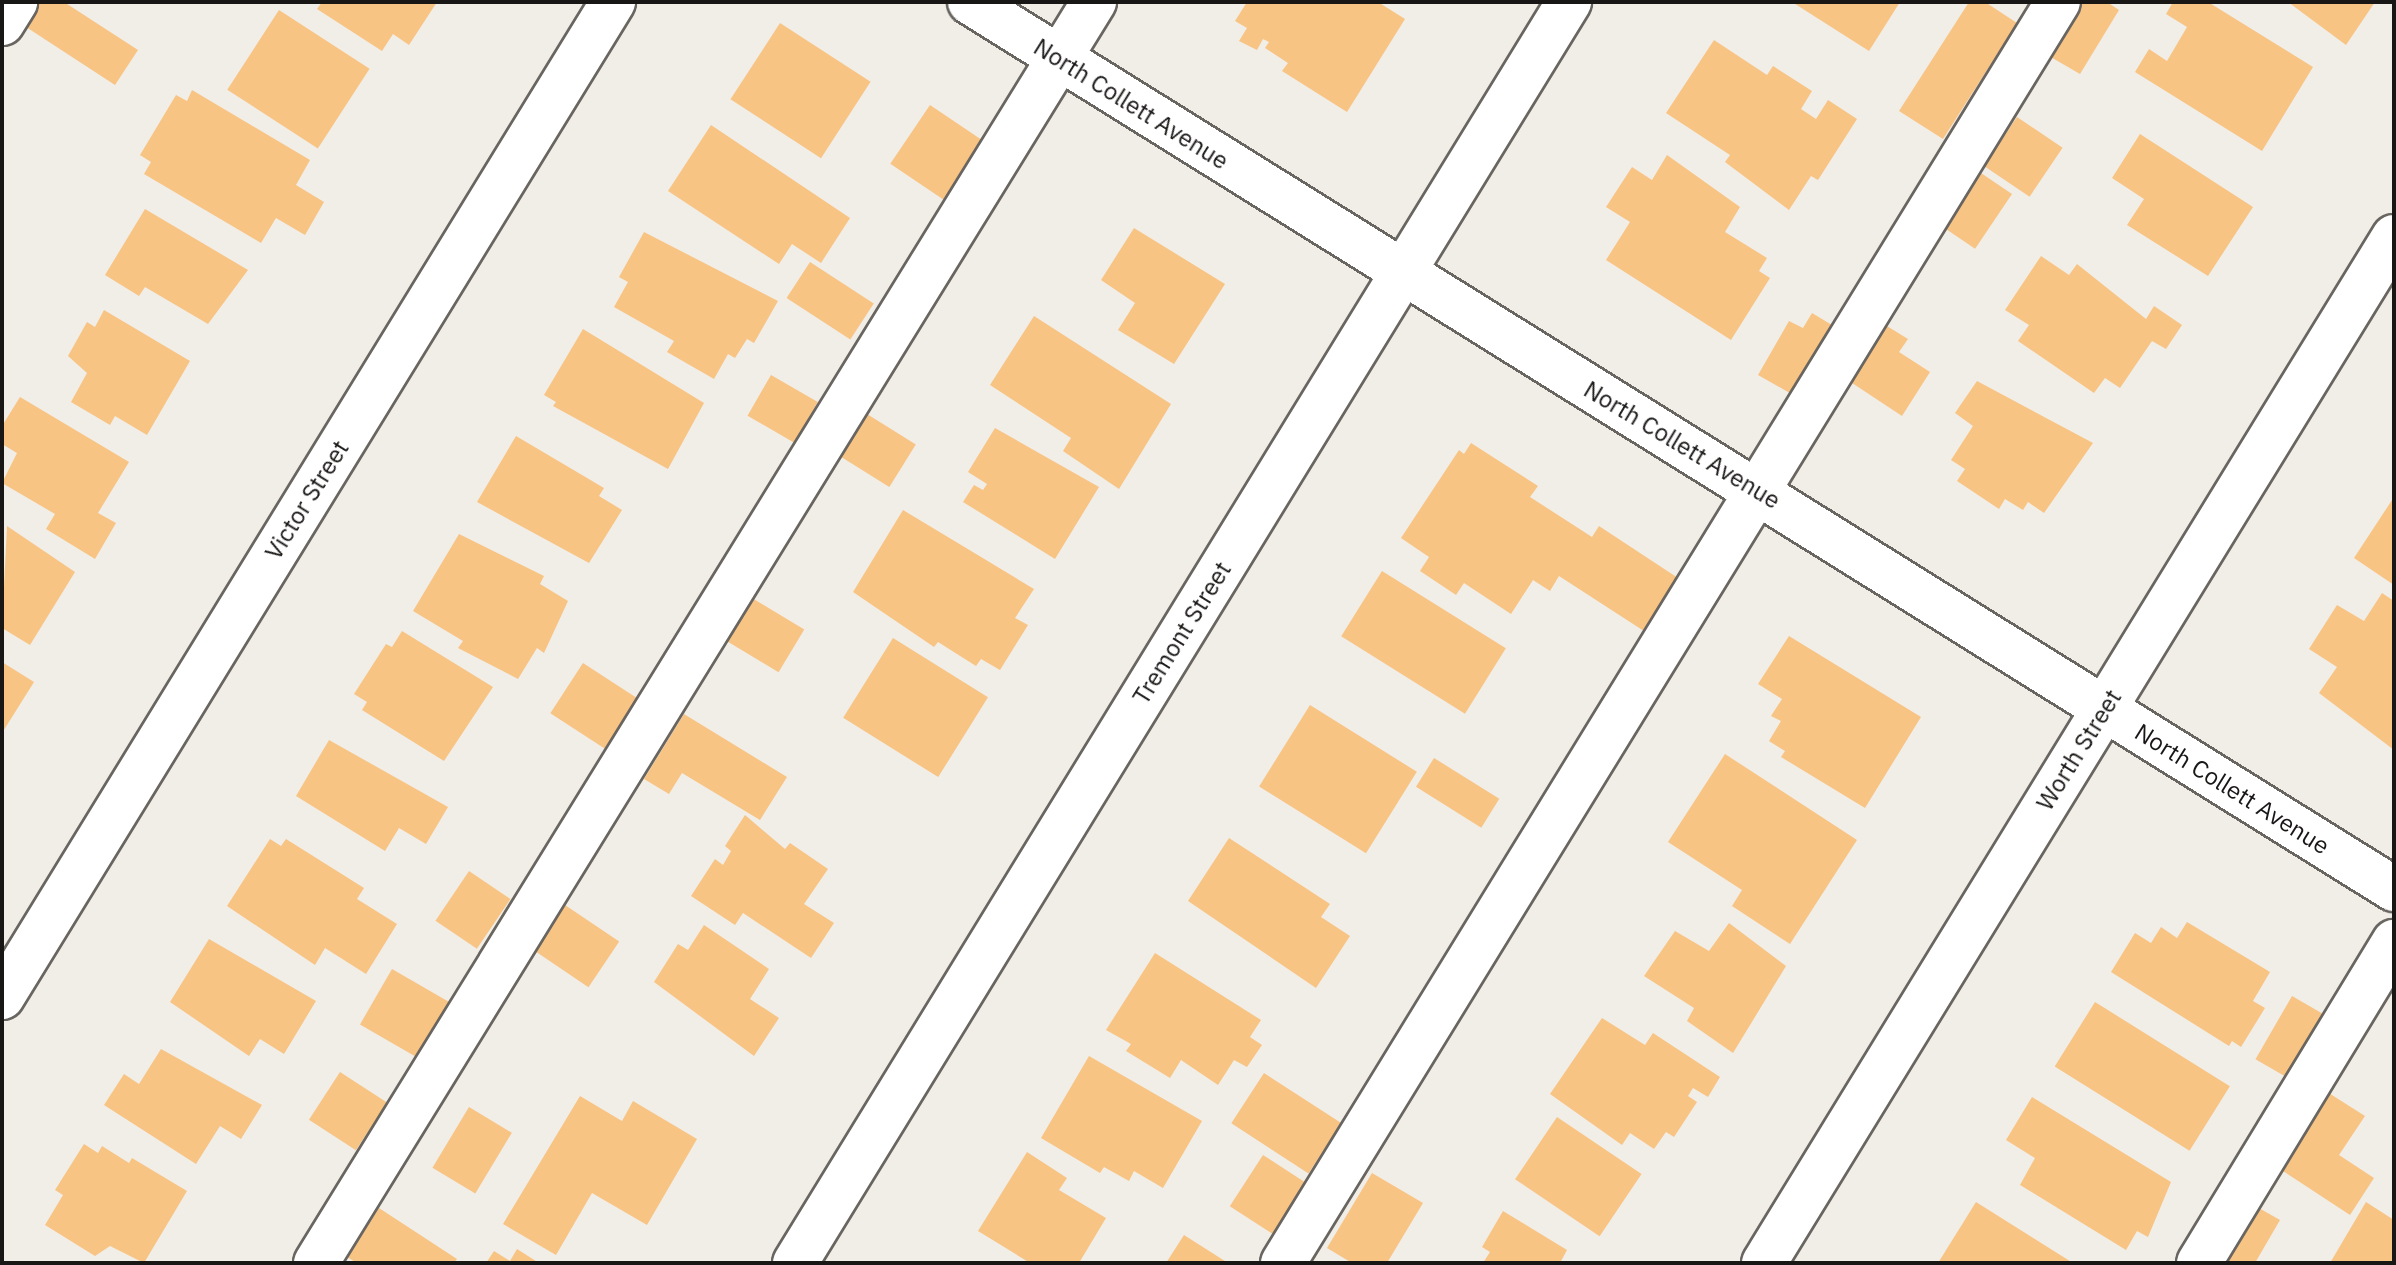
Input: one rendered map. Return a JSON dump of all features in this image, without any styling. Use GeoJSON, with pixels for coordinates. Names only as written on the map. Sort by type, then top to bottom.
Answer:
{"type":"FeatureCollection","features":[{"type":"Feature","properties":{"kind":"street"},"geometry":{"type":"LineString","coordinates":[[2,23],[15,2]]}},
{"type":"Feature","properties":{"kind":"street","name":"Victor Street"},"geometry":{"type":"LineString","coordinates":[[2,997],[613,2]]}},
{"type":"Feature","properties":{"kind":"street","name":"North Collett Avenue"},"geometry":{"type":"LineString","coordinates":[[970,2],[1402,275],[1757,490],[2394,889]]}},
{"type":"Feature","properties":{"kind":"street"},"geometry":{"type":"LineString","coordinates":[[316,1263],[1094,2]]}},
{"type":"Feature","properties":{"kind":"street","name":"Tremont Street"},"geometry":{"type":"LineString","coordinates":[[795,1263],[1569,2]]}},
{"type":"Feature","properties":{"kind":"street"},"geometry":{"type":"LineString","coordinates":[[1283,1263],[2058,2]]}},
{"type":"Feature","properties":{"kind":"street","name":"Worth Street"},"geometry":{"type":"LineString","coordinates":[[1764,1263],[2394,237]]}},
{"type":"Feature","properties":{"kind":"street"},"geometry":{"type":"LineString","coordinates":[[2199,1263],[2394,942]]}},
{"type":"Feature","properties":{"kind":"building"},"geometry":{"type":"Polygon","coordinates":[[[37,2],[64,2],[138,50],[115,85],[23,25],[37,2]]]}},
{"type":"Feature","properties":{"kind":"building"},"geometry":{"type":"Polygon","coordinates":[[[322,2],[437,2],[409,45],[393,34],[382,51],[317,9],[322,2]]]}},
{"type":"Feature","properties":{"kind":"building"},"geometry":{"type":"Polygon","coordinates":[[[1247,2],[1378,2],[1405,19],[1347,112],[1282,71],[1288,63],[1265,48],[1269,42],[1263,39],[1257,50],[1239,41],[1247,28],[1235,21],[1247,2]]]}},
{"type":"Feature","properties":{"kind":"building"},"geometry":{"type":"Polygon","coordinates":[[[1792,2],[1900,2],[1869,51],[1792,2]]]}},
{"type":"Feature","properties":{"kind":"building"},"geometry":{"type":"Polygon","coordinates":[[[1969,2],[1985,2],[2017,23],[1943,139],[1899,111],[1969,2]]]}},
{"type":"Feature","properties":{"kind":"building"},"geometry":{"type":"Polygon","coordinates":[[[2082,2],[2107,2],[2119,10],[2080,74],[2049,56],[2082,2]]]}},
{"type":"Feature","properties":{"kind":"building"},"geometry":{"type":"Polygon","coordinates":[[[2173,2],[2208,2],[2313,67],[2262,151],[2135,72],[2149,49],[2167,61],[2187,27],[2166,14],[2173,2]]]}},
{"type":"Feature","properties":{"kind":"building"},"geometry":{"type":"Polygon","coordinates":[[[2288,2],[2375,2],[2346,45],[2288,2]]]}},
{"type":"Feature","properties":{"kind":"building"},"geometry":{"type":"Polygon","coordinates":[[[279,10],[370,69],[318,148],[227,90],[279,10]]]}},
{"type":"Feature","properties":{"kind":"building"},"geometry":{"type":"Polygon","coordinates":[[[780,23],[871,82],[821,158],[730,99],[780,23]]]}},
{"type":"Feature","properties":{"kind":"building"},"geometry":{"type":"Polygon","coordinates":[[[1714,40],[1767,75],[1773,66],[1812,91],[1801,109],[1816,119],[1828,100],[1857,119],[1818,180],[1811,176],[1789,210],[1725,162],[1730,155],[1666,113],[1714,40]]]}},
{"type":"Feature","properties":{"kind":"building"},"geometry":{"type":"Polygon","coordinates":[[[192,90],[310,160],[296,185],[324,202],[305,235],[276,218],[261,243],[144,174],[151,162],[140,155],[176,95],[187,101],[192,90]]]}},
{"type":"Feature","properties":{"kind":"building"},"geometry":{"type":"Polygon","coordinates":[[[930,105],[993,147],[953,206],[890,164],[930,105]]]}},
{"type":"Feature","properties":{"kind":"building"},"geometry":{"type":"Polygon","coordinates":[[[2017,117],[2063,148],[2030,197],[1984,166],[2017,117]]]}},
{"type":"Feature","properties":{"kind":"building"},"geometry":{"type":"Polygon","coordinates":[[[711,125],[850,218],[821,263],[792,244],[779,264],[668,191],[711,125]]]}},
{"type":"Feature","properties":{"kind":"building"},"geometry":{"type":"Polygon","coordinates":[[[2140,134],[2253,207],[2208,276],[2127,225],[2144,199],[2112,178],[2140,134]]]}},
{"type":"Feature","properties":{"kind":"building"},"geometry":{"type":"Polygon","coordinates":[[[1667,155],[1740,207],[1725,232],[1767,258],[1759,271],[1770,278],[1731,340],[1606,260],[1630,222],[1606,207],[1632,167],[1652,180],[1667,155]]]}},
{"type":"Feature","properties":{"kind":"building"},"geometry":{"type":"Polygon","coordinates":[[[1978,171],[2012,194],[1975,249],[1941,226],[1978,171]]]}},
{"type":"Feature","properties":{"kind":"building"},"geometry":{"type":"Polygon","coordinates":[[[145,209],[248,270],[208,324],[145,287],[139,296],[105,275],[145,209]]]}},
{"type":"Feature","properties":{"kind":"building"},"geometry":{"type":"Polygon","coordinates":[[[1134,228],[1225,284],[1174,364],[1118,330],[1135,303],[1101,280],[1134,228]]]}},
{"type":"Feature","properties":{"kind":"building"},"geometry":{"type":"Polygon","coordinates":[[[644,232],[778,301],[754,343],[747,339],[735,358],[728,354],[714,379],[667,352],[674,341],[614,307],[628,282],[619,277],[644,232]]]}},
{"type":"Feature","properties":{"kind":"building"},"geometry":{"type":"Polygon","coordinates":[[[2041,256],[2069,275],[2077,264],[2146,319],[2154,306],[2182,325],[2166,349],[2152,341],[2120,388],[2105,378],[2094,393],[2018,341],[2029,325],[2005,310],[2041,256]]]}},
{"type":"Feature","properties":{"kind":"building"},"geometry":{"type":"Polygon","coordinates":[[[810,262],[874,303],[850,339],[787,298],[810,262]]]}},
{"type":"Feature","properties":{"kind":"building"},"geometry":{"type":"Polygon","coordinates":[[[104,310],[190,361],[147,435],[115,416],[110,425],[71,402],[87,373],[68,356],[87,322],[95,327],[104,310]]]}},
{"type":"Feature","properties":{"kind":"building"},"geometry":{"type":"Polygon","coordinates":[[[1812,313],[1842,331],[1802,400],[1758,375],[1789,321],[1803,328],[1812,313]]]}},
{"type":"Feature","properties":{"kind":"building"},"geometry":{"type":"Polygon","coordinates":[[[1034,316],[1171,404],[1119,489],[1063,451],[1071,438],[990,385],[1034,316]]]}},
{"type":"Feature","properties":{"kind":"building"},"geometry":{"type":"Polygon","coordinates":[[[1882,323],[1908,339],[1899,352],[1930,372],[1902,416],[1846,379],[1882,323]]]}},
{"type":"Feature","properties":{"kind":"building"},"geometry":{"type":"Polygon","coordinates":[[[583,329],[704,403],[668,469],[553,406],[556,402],[544,395],[583,329]]]}},
{"type":"Feature","properties":{"kind":"building"},"geometry":{"type":"Polygon","coordinates":[[[771,375],[818,402],[794,443],[748,416],[771,375]]]}},
{"type":"Feature","properties":{"kind":"building"},"geometry":{"type":"Polygon","coordinates":[[[1977,381],[2093,443],[2044,513],[2028,502],[2023,510],[2005,499],[1999,509],[1957,481],[1965,469],[1951,460],[1973,426],[1955,413],[1977,381]]]}},
{"type":"Feature","properties":{"kind":"building"},"geometry":{"type":"Polygon","coordinates":[[[20,397],[129,462],[98,513],[116,523],[95,559],[46,529],[55,514],[2,483],[17,453],[2,444],[2,426],[20,397]]]}},
{"type":"Feature","properties":{"kind":"building"},"geometry":{"type":"Polygon","coordinates":[[[859,409],[916,445],[889,487],[833,451],[859,409]]]}},
{"type":"Feature","properties":{"kind":"building"},"geometry":{"type":"Polygon","coordinates":[[[995,428],[1099,487],[1055,559],[963,502],[974,485],[983,490],[987,484],[968,472],[995,428]]]}},
{"type":"Feature","properties":{"kind":"building"},"geometry":{"type":"Polygon","coordinates":[[[516,436],[604,488],[599,496],[622,510],[589,563],[477,502],[516,436]]]}},
{"type":"Feature","properties":{"kind":"building"},"geometry":{"type":"Polygon","coordinates":[[[1471,443],[1538,486],[1530,497],[1592,537],[1599,526],[1681,580],[1647,633],[1559,576],[1550,591],[1533,580],[1511,614],[1464,583],[1456,595],[1420,571],[1429,557],[1401,538],[1459,450],[1464,454],[1471,443]]]}},
{"type":"Feature","properties":{"kind":"building"},"geometry":{"type":"Polygon","coordinates":[[[2394,497],[2394,585],[2354,558],[2394,497]]]}},
{"type":"Feature","properties":{"kind":"building"},"geometry":{"type":"Polygon","coordinates":[[[903,510],[1034,589],[1015,618],[1028,625],[1000,670],[981,659],[976,666],[938,642],[934,647],[853,592],[903,510]]]}},
{"type":"Feature","properties":{"kind":"building"},"geometry":{"type":"Polygon","coordinates":[[[7,526],[75,572],[30,645],[2,628],[7,526]]]}},
{"type":"Feature","properties":{"kind":"building"},"geometry":{"type":"Polygon","coordinates":[[[459,534],[544,576],[540,584],[568,601],[544,653],[537,648],[518,679],[458,648],[463,641],[413,611],[459,534]]]}},
{"type":"Feature","properties":{"kind":"building"},"geometry":{"type":"Polygon","coordinates":[[[1382,571],[1506,648],[1465,714],[1341,636],[1382,571]]]}},
{"type":"Feature","properties":{"kind":"building"},"geometry":{"type":"Polygon","coordinates":[[[2382,593],[2394,601],[2394,750],[2319,693],[2337,667],[2309,649],[2337,605],[2364,621],[2382,593]]]}},
{"type":"Feature","properties":{"kind":"building"},"geometry":{"type":"Polygon","coordinates":[[[752,598],[804,629],[779,672],[726,641],[752,598]]]}},
{"type":"Feature","properties":{"kind":"building"},"geometry":{"type":"Polygon","coordinates":[[[402,631],[493,687],[444,761],[362,710],[367,702],[354,694],[386,644],[392,647],[402,631]]]}},
{"type":"Feature","properties":{"kind":"building"},"geometry":{"type":"Polygon","coordinates":[[[1789,636],[1921,717],[1865,808],[1781,757],[1785,751],[1769,741],[1781,721],[1771,716],[1782,699],[1758,684],[1789,636]]]}},
{"type":"Feature","properties":{"kind":"building"},"geometry":{"type":"Polygon","coordinates":[[[893,638],[988,697],[938,777],[843,718],[893,638]]]}},
{"type":"Feature","properties":{"kind":"building"},"geometry":{"type":"Polygon","coordinates":[[[2,662],[34,682],[2,733],[2,662]]]}},
{"type":"Feature","properties":{"kind":"building"},"geometry":{"type":"Polygon","coordinates":[[[583,663],[639,699],[607,750],[550,713],[583,663]]]}},
{"type":"Feature","properties":{"kind":"building"},"geometry":{"type":"Polygon","coordinates":[[[1310,705],[1417,772],[1366,853],[1259,786],[1310,705]]]}},
{"type":"Feature","properties":{"kind":"building"},"geometry":{"type":"Polygon","coordinates":[[[684,714],[787,777],[760,820],[682,773],[669,794],[644,779],[684,714]]]}},
{"type":"Feature","properties":{"kind":"building"},"geometry":{"type":"Polygon","coordinates":[[[329,740],[448,807],[426,844],[399,828],[385,851],[296,796],[329,740]]]}},
{"type":"Feature","properties":{"kind":"building"},"geometry":{"type":"Polygon","coordinates":[[[1725,754],[1857,840],[1790,944],[1732,906],[1742,890],[1668,842],[1725,754]]]}},
{"type":"Feature","properties":{"kind":"building"},"geometry":{"type":"Polygon","coordinates":[[[1434,758],[1499,799],[1481,828],[1416,787],[1434,758]]]}},
{"type":"Feature","properties":{"kind":"building"},"geometry":{"type":"Polygon","coordinates":[[[745,815],[785,849],[790,843],[828,869],[804,904],[834,923],[811,958],[743,913],[735,925],[691,896],[715,859],[723,865],[731,851],[725,846],[745,815]]]}},
{"type":"Feature","properties":{"kind":"building"},"geometry":{"type":"Polygon","coordinates":[[[1229,838],[1330,904],[1321,917],[1350,936],[1316,988],[1188,901],[1229,838]]]}},
{"type":"Feature","properties":{"kind":"building"},"geometry":{"type":"Polygon","coordinates":[[[270,839],[281,846],[286,839],[364,888],[357,899],[397,924],[366,974],[325,948],[315,965],[227,906],[270,839]]]}},
{"type":"Feature","properties":{"kind":"building"},"geometry":{"type":"Polygon","coordinates":[[[469,871],[510,899],[477,949],[435,921],[469,871]]]}},
{"type":"Feature","properties":{"kind":"building"},"geometry":{"type":"Polygon","coordinates":[[[562,903],[619,942],[588,987],[531,949],[562,903]]]}},
{"type":"Feature","properties":{"kind":"building"},"geometry":{"type":"Polygon","coordinates":[[[2187,922],[2270,972],[2253,1001],[2265,1008],[2241,1047],[2232,1041],[2229,1046],[2111,972],[2135,933],[2151,943],[2161,927],[2177,938],[2187,922]]]}},
{"type":"Feature","properties":{"kind":"building"},"geometry":{"type":"Polygon","coordinates":[[[1729,923],[1786,966],[1733,1053],[1687,1021],[1694,1008],[1644,976],[1675,931],[1709,951],[1729,923]]]}},
{"type":"Feature","properties":{"kind":"building"},"geometry":{"type":"Polygon","coordinates":[[[704,925],[769,969],[750,999],[779,1018],[754,1056],[654,982],[678,944],[688,950],[704,925]]]}},
{"type":"Feature","properties":{"kind":"building"},"geometry":{"type":"Polygon","coordinates":[[[209,939],[316,1001],[284,1054],[260,1039],[249,1056],[170,1002],[209,939]]]}},
{"type":"Feature","properties":{"kind":"building"},"geometry":{"type":"Polygon","coordinates":[[[1155,953],[1261,1020],[1250,1037],[1262,1045],[1247,1067],[1234,1060],[1218,1085],[1181,1060],[1170,1078],[1126,1051],[1131,1044],[1106,1030],[1155,953]]]}},
{"type":"Feature","properties":{"kind":"building"},"geometry":{"type":"Polygon","coordinates":[[[392,969],[452,1003],[420,1059],[360,1024],[392,969]]]}},
{"type":"Feature","properties":{"kind":"building"},"geometry":{"type":"Polygon","coordinates":[[[2292,996],[2328,1017],[2292,1080],[2256,1059],[2292,996]]]}},
{"type":"Feature","properties":{"kind":"building"},"geometry":{"type":"Polygon","coordinates":[[[2095,1002],[2230,1086],[2190,1151],[2055,1066],[2095,1002]]]}},
{"type":"Feature","properties":{"kind":"building"},"geometry":{"type":"Polygon","coordinates":[[[1602,1018],[1645,1045],[1653,1033],[1720,1077],[1708,1097],[1693,1088],[1688,1096],[1697,1102],[1674,1137],[1666,1132],[1654,1149],[1630,1133],[1622,1145],[1550,1094],[1602,1018]]]}},
{"type":"Feature","properties":{"kind":"building"},"geometry":{"type":"Polygon","coordinates":[[[161,1049],[262,1105],[241,1139],[220,1126],[196,1164],[104,1105],[124,1074],[139,1084],[161,1049]]]}},
{"type":"Feature","properties":{"kind":"building"},"geometry":{"type":"Polygon","coordinates":[[[1089,1056],[1202,1121],[1163,1188],[1134,1171],[1129,1181],[1104,1167],[1100,1173],[1041,1138],[1089,1056]]]}},
{"type":"Feature","properties":{"kind":"building"},"geometry":{"type":"Polygon","coordinates":[[[340,1072],[387,1102],[356,1150],[309,1120],[340,1072]]]}},
{"type":"Feature","properties":{"kind":"building"},"geometry":{"type":"Polygon","coordinates":[[[1264,1073],[1341,1123],[1308,1173],[1231,1123],[1264,1073]]]}},
{"type":"Feature","properties":{"kind":"building"},"geometry":{"type":"Polygon","coordinates":[[[2324,1090],[2365,1116],[2339,1155],[2374,1178],[2350,1215],[2274,1165],[2324,1090]]]}},
{"type":"Feature","properties":{"kind":"building"},"geometry":{"type":"Polygon","coordinates":[[[580,1096],[622,1121],[633,1101],[697,1139],[647,1225],[592,1193],[556,1255],[503,1224],[580,1096]]]}},
{"type":"Feature","properties":{"kind":"building"},"geometry":{"type":"Polygon","coordinates":[[[2032,1097],[2171,1182],[2148,1237],[2137,1231],[2126,1250],[2020,1185],[2035,1158],[2006,1140],[2032,1097]]]}},
{"type":"Feature","properties":{"kind":"building"},"geometry":{"type":"Polygon","coordinates":[[[469,1107],[512,1133],[475,1194],[432,1168],[469,1107]]]}},
{"type":"Feature","properties":{"kind":"building"},"geometry":{"type":"Polygon","coordinates":[[[1557,1117],[1642,1174],[1600,1236],[1515,1179],[1557,1117]]]}},
{"type":"Feature","properties":{"kind":"building"},"geometry":{"type":"Polygon","coordinates":[[[84,1144],[98,1153],[102,1146],[129,1163],[132,1158],[187,1191],[144,1263],[110,1246],[95,1256],[45,1225],[63,1195],[55,1190],[84,1144]]]}},
{"type":"Feature","properties":{"kind":"building"},"geometry":{"type":"Polygon","coordinates":[[[1027,1152],[1067,1178],[1059,1190],[1106,1218],[1079,1263],[1030,1263],[978,1231],[1027,1152]]]}},
{"type":"Feature","properties":{"kind":"building"},"geometry":{"type":"Polygon","coordinates":[[[1263,1155],[1306,1183],[1273,1234],[1230,1206],[1263,1155]]]}},
{"type":"Feature","properties":{"kind":"building"},"geometry":{"type":"Polygon","coordinates":[[[1372,1173],[1423,1203],[1387,1263],[1352,1263],[1327,1248],[1372,1173]]]}},
{"type":"Feature","properties":{"kind":"building"},"geometry":{"type":"Polygon","coordinates":[[[1976,1202],[2073,1263],[1938,1263],[1976,1202]]]}},
{"type":"Feature","properties":{"kind":"building"},"geometry":{"type":"Polygon","coordinates":[[[2366,1202],[2394,1220],[2394,1263],[2330,1263],[2366,1202]]]}},
{"type":"Feature","properties":{"kind":"building"},"geometry":{"type":"Polygon","coordinates":[[[2250,1203],[2280,1220],[2255,1263],[2215,1263],[2250,1203]]]}},
{"type":"Feature","properties":{"kind":"building"},"geometry":{"type":"Polygon","coordinates":[[[379,1208],[457,1259],[454,1263],[357,1263],[347,1257],[379,1208]]]}},
{"type":"Feature","properties":{"kind":"building"},"geometry":{"type":"Polygon","coordinates":[[[1503,1211],[1567,1250],[1560,1263],[1483,1263],[1490,1252],[1482,1247],[1503,1211]]]}},
{"type":"Feature","properties":{"kind":"building"},"geometry":{"type":"Polygon","coordinates":[[[1184,1235],[1228,1263],[1166,1263],[1184,1235]]]}},
{"type":"Feature","properties":{"kind":"building"},"geometry":{"type":"Polygon","coordinates":[[[517,1249],[539,1263],[486,1263],[494,1251],[510,1261],[517,1249]]]}}]}
